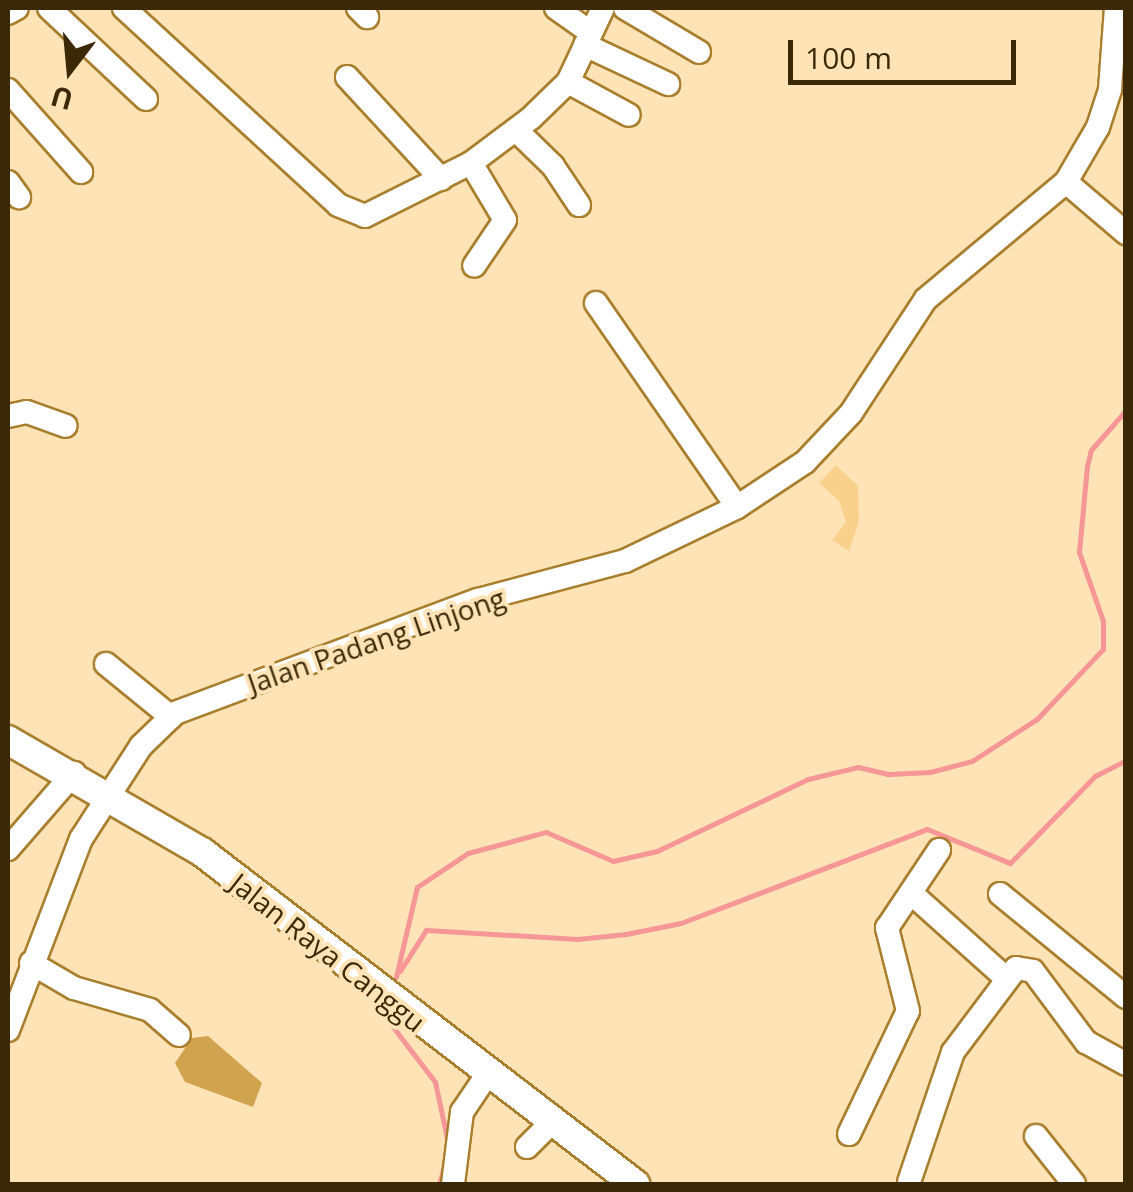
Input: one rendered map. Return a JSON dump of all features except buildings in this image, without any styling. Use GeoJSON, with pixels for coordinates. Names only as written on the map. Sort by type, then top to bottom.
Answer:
{"type":"FeatureCollection","features":[{"type":"Feature","properties":{"kind":"main road","name":"Jalan Raya Canggu"},"geometry":{"type":"LineString","coordinates":[[8,740],[110,794],[202,852],[363,981],[635,1184]]}},
{"type":"Feature","properties":{"kind":"street"},"geometry":{"type":"LineString","coordinates":[[8,14],[17,8]]}},
{"type":"Feature","properties":{"kind":"street"},"geometry":{"type":"LineString","coordinates":[[49,8],[146,99]]}},
{"type":"Feature","properties":{"kind":"street"},"geometry":{"type":"LineString","coordinates":[[124,8],[347,212],[376,213],[471,163],[516,130],[568,82],[604,8]]}},
{"type":"Feature","properties":{"kind":"street"},"geometry":{"type":"LineString","coordinates":[[556,8],[588,39],[668,84]]}},
{"type":"Feature","properties":{"kind":"street"},"geometry":{"type":"LineString","coordinates":[[624,8],[698,52]]}},
{"type":"Feature","properties":{"kind":"street","name":"Jalan Padang Linjong"},"geometry":{"type":"LineString","coordinates":[[8,1030],[62,878],[110,794],[170,717],[201,698],[352,652],[478,600],[608,567],[737,507],[805,462],[850,414],[926,299],[1066,182],[1104,108],[1116,8]]}},
{"type":"Feature","properties":{"kind":"street"},"geometry":{"type":"LineString","coordinates":[[347,77],[442,180]]}},
{"type":"Feature","properties":{"kind":"street"},"geometry":{"type":"LineString","coordinates":[[568,82],[629,115]]}},
{"type":"Feature","properties":{"kind":"street"},"geometry":{"type":"LineString","coordinates":[[8,90],[81,172]]}},
{"type":"Feature","properties":{"kind":"street"},"geometry":{"type":"LineString","coordinates":[[516,130],[553,166],[579,205]]}},
{"type":"Feature","properties":{"kind":"street"},"geometry":{"type":"LineString","coordinates":[[471,163],[506,220],[474,266]]}},
{"type":"Feature","properties":{"kind":"street"},"geometry":{"type":"LineString","coordinates":[[1066,182],[1126,232]]}},
{"type":"Feature","properties":{"kind":"street"},"geometry":{"type":"LineString","coordinates":[[596,303],[737,507]]}},
{"type":"Feature","properties":{"kind":"street"},"geometry":{"type":"LineString","coordinates":[[8,416],[27,412],[66,426]]}},
{"type":"Feature","properties":{"kind":"street"},"geometry":{"type":"LineString","coordinates":[[106,664],[170,717]]}},
{"type":"Feature","properties":{"kind":"street"},"geometry":{"type":"LineString","coordinates":[[8,849],[74,774]]}},
{"type":"Feature","properties":{"kind":"street"},"geometry":{"type":"LineString","coordinates":[[849,1134],[908,1011],[887,928],[940,850]]}},
{"type":"Feature","properties":{"kind":"street"},"geometry":{"type":"LineString","coordinates":[[911,893],[1007,980]]}},
{"type":"Feature","properties":{"kind":"street"},"geometry":{"type":"LineString","coordinates":[[1000,894],[1126,997]]}},
{"type":"Feature","properties":{"kind":"street"},"geometry":{"type":"LineString","coordinates":[[31,964],[74,988],[150,1010],[179,1035]]}},
{"type":"Feature","properties":{"kind":"street"},"geometry":{"type":"LineString","coordinates":[[909,1182],[952,1052],[1016,968],[1032,970],[1086,1042],[1126,1064]]}},
{"type":"Feature","properties":{"kind":"street"},"geometry":{"type":"LineString","coordinates":[[453,1184],[462,1112],[487,1074]]}},
{"type":"Feature","properties":{"kind":"street"},"geometry":{"type":"LineString","coordinates":[[527,1147],[552,1124]]}},
{"type":"Feature","properties":{"kind":"street"},"geometry":{"type":"LineString","coordinates":[[1036,1136],[1074,1184]]}},
{"type":"Feature","properties":{"kind":"shaded area"},"geometry":{"type":"Polygon","coordinates":[[[836,465],[858,486],[859,521],[849,551],[832,540],[846,522],[839,501],[819,483],[836,465]]]}},
{"type":"Feature","properties":{"kind":"shaded area"},"geometry":{"type":"Polygon","coordinates":[[[208,1036],[262,1083],[253,1107],[185,1082],[175,1063],[192,1038],[208,1036]]]}},
{"type":"Feature","properties":{"kind":"waterway"},"geometry":{"type":"LineString","coordinates":[[396,977],[417,887],[468,853],[546,832],[613,861],[657,851],[808,779],[858,767],[889,774],[930,772],[972,761],[1037,719],[1103,649],[1103,621],[1079,552],[1087,466],[1091,450],[1126,410]]}},
{"type":"Feature","properties":{"kind":"waterway"},"geometry":{"type":"LineString","coordinates":[[400,971],[426,930],[578,939],[681,923],[927,829],[1010,863],[1095,776],[1126,760]]}},
{"type":"Feature","properties":{"kind":"waterway"},"geometry":{"type":"LineString","coordinates":[[386,1004],[383,1014],[435,1082],[448,1143]]}},
{"type":"Feature","properties":{"kind":"waterway"},"geometry":{"type":"LineString","coordinates":[[439,1184],[445,1163]]}}]}
